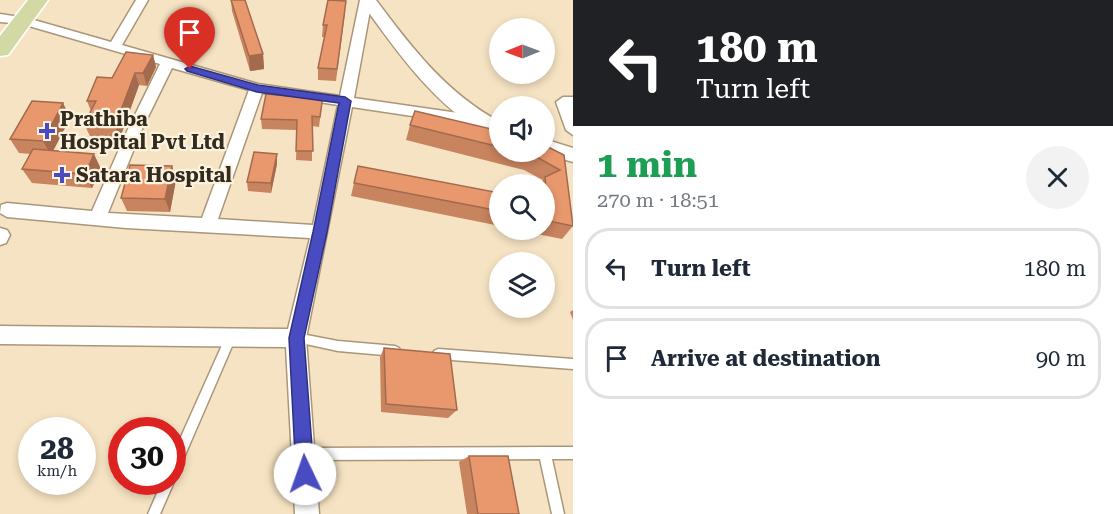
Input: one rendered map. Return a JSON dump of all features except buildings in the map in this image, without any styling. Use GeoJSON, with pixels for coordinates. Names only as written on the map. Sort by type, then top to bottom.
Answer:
{"type":"FeatureCollection","features":[{"type":"Feature","properties":{"kind":"main road"},"geometry":{"type":"LineString","coordinates":[[0,50],[7,19],[18,0]]}},
{"type":"Feature","properties":{"kind":"main road"},"geometry":{"type":"LineString","coordinates":[[7,19],[38,0]]}},
{"type":"Feature","properties":{"kind":"street"},"geometry":{"type":"LineString","coordinates":[[115,46],[142,0]]}},
{"type":"Feature","properties":{"kind":"street"},"geometry":{"type":"LineString","coordinates":[[307,514],[296,338],[367,0]]}},
{"type":"Feature","properties":{"kind":"street"},"geometry":{"type":"LineString","coordinates":[[367,0],[417,64],[452,101],[489,126]]}},
{"type":"Feature","properties":{"kind":"street"},"geometry":{"type":"LineString","coordinates":[[7,19],[115,46],[257,88],[479,121]]}},
{"type":"Feature","properties":{"kind":"street"},"geometry":{"type":"LineString","coordinates":[[97,218],[135,129],[168,62]]}},
{"type":"Feature","properties":{"kind":"street"},"geometry":{"type":"LineString","coordinates":[[208,224],[257,88]]}},
{"type":"Feature","properties":{"kind":"street"},"geometry":{"type":"LineString","coordinates":[[573,102],[562,102],[573,130]]}},
{"type":"Feature","properties":{"kind":"street"},"geometry":{"type":"LineString","coordinates":[[555,149],[573,155]]}},
{"type":"Feature","properties":{"kind":"street"},"geometry":{"type":"LineString","coordinates":[[7,210],[320,232]]}},
{"type":"Feature","properties":{"kind":"street"},"geometry":{"type":"LineString","coordinates":[[0,335],[296,338]]}},
{"type":"Feature","properties":{"kind":"lane"},"geometry":{"type":"LineString","coordinates":[[186,440],[231,338]]}},
{"type":"Feature","properties":{"kind":"lane"},"geometry":{"type":"LineString","coordinates":[[296,338],[338,346],[408,352]]}},
{"type":"Feature","properties":{"kind":"lane"},"geometry":{"type":"LineString","coordinates":[[432,354],[573,364]]}},
{"type":"Feature","properties":{"kind":"lane"},"geometry":{"type":"LineString","coordinates":[[545,453],[558,514]]}},
{"type":"Feature","properties":{"kind":"lane"},"geometry":{"type":"LineString","coordinates":[[304,454],[573,453]]}},
{"type":"Feature","properties":{"kind":"lane"},"geometry":{"type":"LineString","coordinates":[[154,514],[162,495]]}},
{"type":"Feature","properties":{"kind":"place","name":"Prathiba Hospital Pvt Ltd"},"geometry":{"type":"Point","coordinates":[47,131]}},
{"type":"Feature","properties":{"kind":"place","name":"Satara Hospital"},"geometry":{"type":"Point","coordinates":[62,175]}},
{"type":"Feature","properties":{"kind":"route"},"geometry":{"type":"LineString","coordinates":[[190,69],[257,88],[345,101],[320,232],[296,338],[305,474]]}}]}
